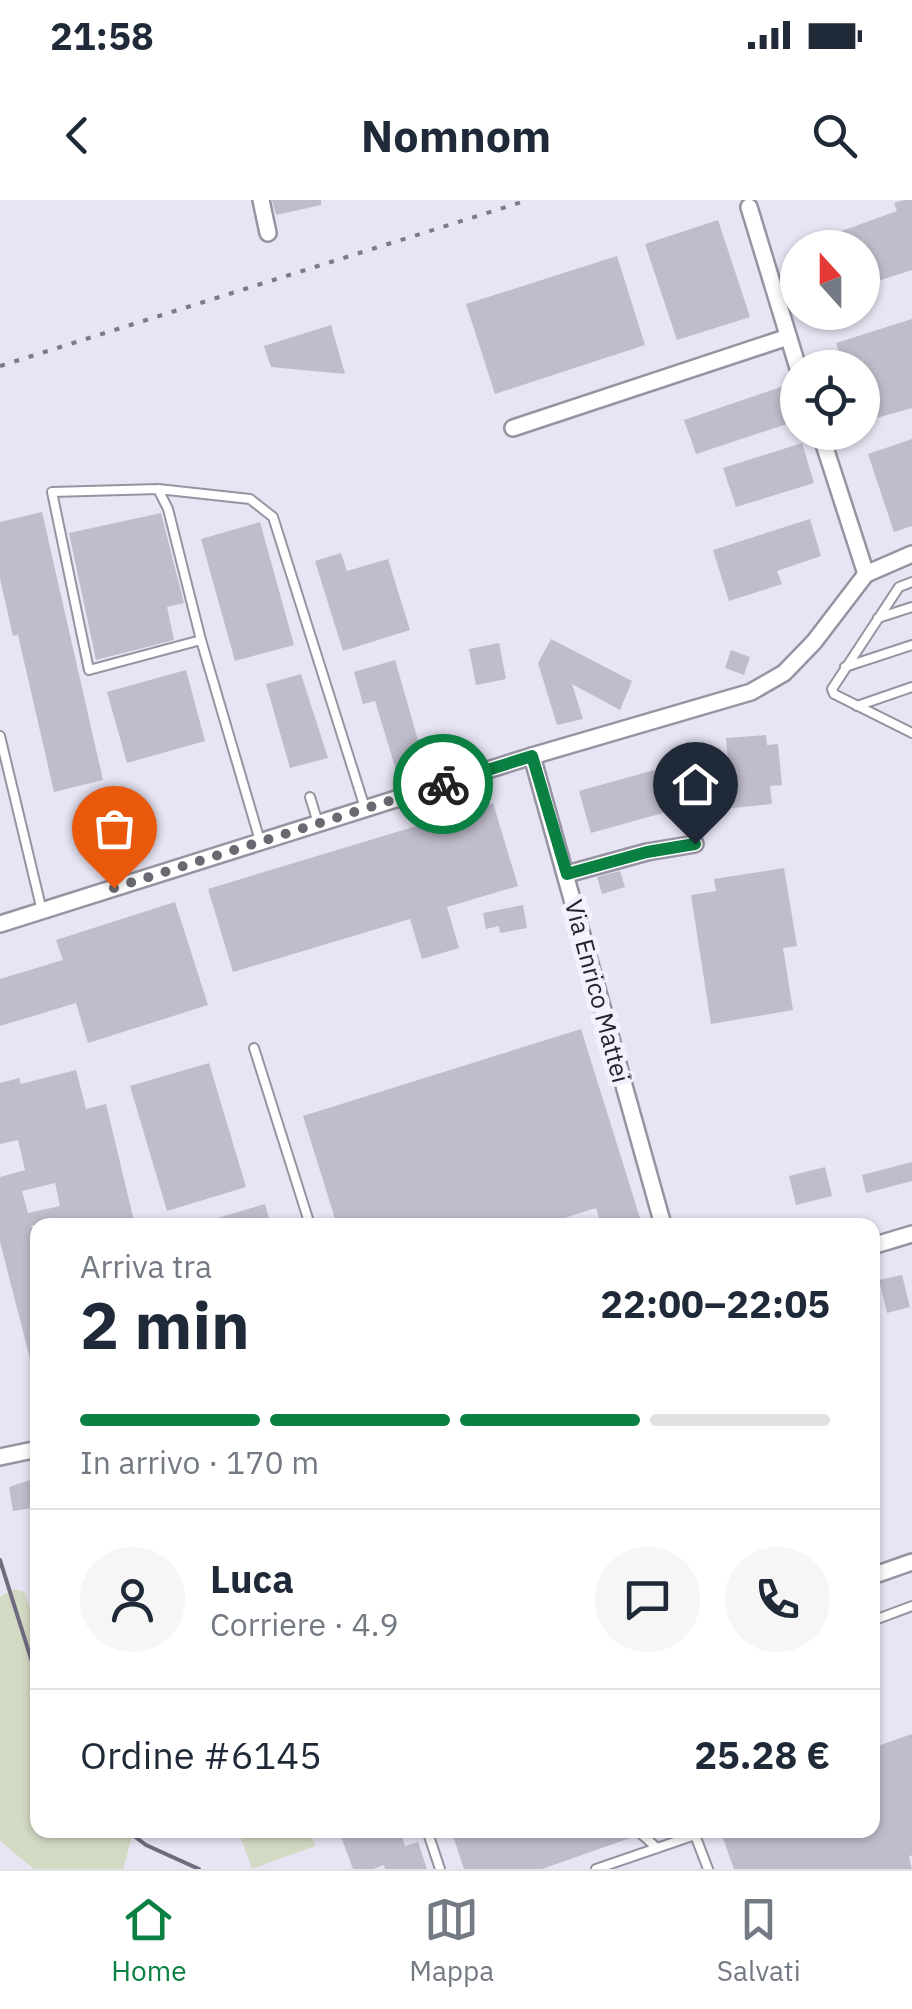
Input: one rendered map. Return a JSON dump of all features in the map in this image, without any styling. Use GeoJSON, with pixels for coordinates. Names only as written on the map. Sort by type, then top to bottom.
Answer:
{"type":"FeatureCollection","features":[{"type":"Feature","properties":{"kind":"street"},"geometry":{"type":"LineString","coordinates":[[261,200],[268,233]]}},
{"type":"Feature","properties":{"kind":"street"},"geometry":{"type":"LineString","coordinates":[[749,207],[792,350]]}},
{"type":"Feature","properties":{"kind":"street"},"geometry":{"type":"LineString","coordinates":[[513,428],[788,336]]}},
{"type":"Feature","properties":{"kind":"street"},"geometry":{"type":"LineString","coordinates":[[826,450],[866,574]]}},
{"type":"Feature","properties":{"kind":"street"},"geometry":{"type":"LineString","coordinates":[[0,924],[532,756],[751,692],[769,684],[814,642],[866,574],[912,554]]}},
{"type":"Feature","properties":{"kind":"street","name":"Via Enrico Mattei"},"geometry":{"type":"LineString","coordinates":[[532,756],[661,1218]]}},
{"type":"Feature","properties":{"kind":"street"},"geometry":{"type":"LineString","coordinates":[[567,874],[647,852],[695,844]]}},
{"type":"Feature","properties":{"kind":"street"},"geometry":{"type":"LineString","coordinates":[[880,1244],[912,1234]]}},
{"type":"Feature","properties":{"kind":"street"},"geometry":{"type":"LineString","coordinates":[[0,1457],[30,1451]]}},
{"type":"Feature","properties":{"kind":"street"},"geometry":{"type":"LineString","coordinates":[[880,1573],[912,1562]]}},
{"type":"Feature","properties":{"kind":"lane"},"geometry":{"type":"LineString","coordinates":[[158,489],[168,509],[260,841]]}},
{"type":"Feature","properties":{"kind":"lane"},"geometry":{"type":"LineString","coordinates":[[202,640],[89,670],[52,492],[158,489],[250,499],[273,516],[365,808]]}},
{"type":"Feature","properties":{"kind":"lane"},"geometry":{"type":"LineString","coordinates":[[912,582],[899,587],[832,690],[912,733]]}},
{"type":"Feature","properties":{"kind":"lane"},"geometry":{"type":"LineString","coordinates":[[877,618],[912,607]]}},
{"type":"Feature","properties":{"kind":"lane"},"geometry":{"type":"LineString","coordinates":[[845,667],[912,645]]}},
{"type":"Feature","properties":{"kind":"lane"},"geometry":{"type":"LineString","coordinates":[[857,706],[912,687]]}},
{"type":"Feature","properties":{"kind":"lane"},"geometry":{"type":"LineString","coordinates":[[901,727],[912,724]]}},
{"type":"Feature","properties":{"kind":"lane"},"geometry":{"type":"LineString","coordinates":[[0,736],[42,911]]}},
{"type":"Feature","properties":{"kind":"lane"},"geometry":{"type":"LineString","coordinates":[[310,797],[318,823]]}},
{"type":"Feature","properties":{"kind":"lane"},"geometry":{"type":"LineString","coordinates":[[254,1048],[308,1218]]}},
{"type":"Feature","properties":{"kind":"lane"},"geometry":{"type":"LineString","coordinates":[[880,1617],[912,1606]]}},
{"type":"Feature","properties":{"kind":"lane"},"geometry":{"type":"LineString","coordinates":[[430,1838],[440,1869]]}},
{"type":"Feature","properties":{"kind":"lane"},"geometry":{"type":"LineString","coordinates":[[646,1838],[656,1848]]}},
{"type":"Feature","properties":{"kind":"lane"},"geometry":{"type":"LineString","coordinates":[[596,1869],[680,1838]]}},
{"type":"Feature","properties":{"kind":"lane"},"geometry":{"type":"LineString","coordinates":[[696,1838],[708,1869]]}},
{"type":"Feature","properties":{"kind":"green space"},"geometry":{"type":"Polygon","coordinates":[[[14,1589],[25,1592],[30,1609],[30,1838],[132,1838],[123,1869],[34,1869],[0,1841],[0,1597],[14,1589]]]}},
{"type":"Feature","properties":{"kind":"green space"},"geometry":{"type":"Polygon","coordinates":[[[241,1838],[312,1838],[315,1846],[252,1869],[241,1838]]]}},
{"type":"Feature","properties":{"kind":"building"},"geometry":{"type":"Polygon","coordinates":[[[272,200],[321,200],[321,205],[276,215],[272,200]]]}},
{"type":"Feature","properties":{"kind":"building"},"geometry":{"type":"Polygon","coordinates":[[[912,200],[912,270],[880,280],[880,230],[845,230],[897,211],[894,203],[912,200]]]}},
{"type":"Feature","properties":{"kind":"building"},"geometry":{"type":"Polygon","coordinates":[[[718,220],[750,317],[677,340],[645,244],[718,220]]]}},
{"type":"Feature","properties":{"kind":"building"},"geometry":{"type":"Polygon","coordinates":[[[617,256],[645,345],[495,394],[466,304],[617,256]]]}},
{"type":"Feature","properties":{"kind":"building"},"geometry":{"type":"Polygon","coordinates":[[[912,319],[912,408],[880,417],[880,350],[838,350],[836,343],[912,319]]]}},
{"type":"Feature","properties":{"kind":"building"},"geometry":{"type":"Polygon","coordinates":[[[331,325],[345,374],[271,367],[264,346],[331,325]]]}},
{"type":"Feature","properties":{"kind":"building"},"geometry":{"type":"Polygon","coordinates":[[[780,387],[780,426],[696,454],[684,420],[780,387]]]}},
{"type":"Feature","properties":{"kind":"building"},"geometry":{"type":"Polygon","coordinates":[[[912,439],[912,526],[894,532],[868,454],[912,439]]]}},
{"type":"Feature","properties":{"kind":"building"},"geometry":{"type":"Polygon","coordinates":[[[780,450],[804,450],[814,483],[736,507],[723,468],[780,450]]]}},
{"type":"Feature","properties":{"kind":"building"},"geometry":{"type":"Polygon","coordinates":[[[42,512],[103,780],[54,792],[18,635],[13,636],[0,579],[0,522],[42,512]]]}},
{"type":"Feature","properties":{"kind":"building"},"geometry":{"type":"Polygon","coordinates":[[[161,513],[184,603],[167,607],[174,640],[96,660],[69,533],[161,513]]]}},
{"type":"Feature","properties":{"kind":"building"},"geometry":{"type":"Polygon","coordinates":[[[810,519],[821,556],[777,571],[782,584],[729,601],[713,550],[810,519]]]}},
{"type":"Feature","properties":{"kind":"building"},"geometry":{"type":"Polygon","coordinates":[[[260,522],[294,645],[235,661],[201,539],[260,522]]]}},
{"type":"Feature","properties":{"kind":"building"},"geometry":{"type":"Polygon","coordinates":[[[341,553],[347,571],[388,559],[410,630],[343,651],[315,561],[341,553]]]}},
{"type":"Feature","properties":{"kind":"building"},"geometry":{"type":"Polygon","coordinates":[[[551,639],[632,681],[620,710],[572,684],[583,719],[557,725],[538,663],[551,639]]]}},
{"type":"Feature","properties":{"kind":"building"},"geometry":{"type":"Polygon","coordinates":[[[499,643],[506,679],[476,685],[469,649],[499,643]]]}},
{"type":"Feature","properties":{"kind":"building"},"geometry":{"type":"Polygon","coordinates":[[[731,650],[750,657],[744,675],[725,668],[731,650]]]}},
{"type":"Feature","properties":{"kind":"building"},"geometry":{"type":"Polygon","coordinates":[[[395,660],[424,761],[396,770],[375,701],[363,704],[354,672],[395,660]]]}},
{"type":"Feature","properties":{"kind":"building"},"geometry":{"type":"Polygon","coordinates":[[[186,670],[205,741],[127,763],[107,692],[186,670]]]}},
{"type":"Feature","properties":{"kind":"building"},"geometry":{"type":"Polygon","coordinates":[[[301,674],[328,758],[290,768],[266,684],[301,674]]]}},
{"type":"Feature","properties":{"kind":"building"},"geometry":{"type":"Polygon","coordinates":[[[766,735],[767,745],[778,744],[782,785],[770,786],[772,804],[732,808],[726,738],[766,735]]]}},
{"type":"Feature","properties":{"kind":"building"},"geometry":{"type":"Polygon","coordinates":[[[658,769],[670,811],[591,833],[579,791],[658,769]]]}},
{"type":"Feature","properties":{"kind":"building"},"geometry":{"type":"Polygon","coordinates":[[[493,803],[518,886],[447,907],[459,948],[422,959],[410,919],[233,972],[208,889],[493,803]]]}},
{"type":"Feature","properties":{"kind":"building"},"geometry":{"type":"Polygon","coordinates":[[[784,868],[797,946],[783,948],[793,1010],[711,1024],[691,895],[716,891],[714,879],[784,868]]]}},
{"type":"Feature","properties":{"kind":"building"},"geometry":{"type":"Polygon","coordinates":[[[620,871],[625,887],[602,894],[597,877],[620,871]]]}},
{"type":"Feature","properties":{"kind":"building"},"geometry":{"type":"Polygon","coordinates":[[[175,902],[208,1005],[88,1043],[76,1003],[0,1026],[0,979],[63,960],[56,940],[175,902]]]}},
{"type":"Feature","properties":{"kind":"building"},"geometry":{"type":"Polygon","coordinates":[[[523,905],[527,928],[500,933],[499,926],[486,929],[483,913],[523,905]]]}},
{"type":"Feature","properties":{"kind":"building"},"geometry":{"type":"Polygon","coordinates":[[[581,1029],[640,1218],[599,1218],[596,1208],[564,1218],[335,1218],[303,1116],[581,1029]]]}},
{"type":"Feature","properties":{"kind":"building"},"geometry":{"type":"Polygon","coordinates":[[[209,1063],[246,1187],[167,1211],[130,1086],[209,1063]]]}},
{"type":"Feature","properties":{"kind":"building"},"geometry":{"type":"Polygon","coordinates":[[[76,1070],[86,1109],[106,1104],[133,1218],[30,1218],[30,1358],[0,1242],[0,1177],[25,1170],[18,1140],[0,1144],[0,1083],[19,1078],[21,1084],[76,1070]],[[55,1183],[22,1191],[28,1213],[60,1206],[55,1183]]]}},
{"type":"Feature","properties":{"kind":"building"},"geometry":{"type":"Polygon","coordinates":[[[912,1162],[912,1181],[866,1193],[862,1175],[912,1162]]]}},
{"type":"Feature","properties":{"kind":"building"},"geometry":{"type":"Polygon","coordinates":[[[825,1167],[832,1196],[796,1205],[789,1176],[825,1167]]]}},
{"type":"Feature","properties":{"kind":"building"},"geometry":{"type":"Polygon","coordinates":[[[265,1204],[269,1218],[218,1218],[265,1204]]]}},
{"type":"Feature","properties":{"kind":"building"},"geometry":{"type":"Polygon","coordinates":[[[902,1275],[910,1307],[887,1313],[880,1280],[902,1275]]]}},
{"type":"Feature","properties":{"kind":"building"},"geometry":{"type":"Polygon","coordinates":[[[30,1480],[30,1508],[13,1511],[9,1487],[30,1480]]]}},
{"type":"Feature","properties":{"kind":"building"},"geometry":{"type":"Polygon","coordinates":[[[912,1734],[912,1869],[734,1869],[723,1838],[880,1838],[880,1745],[912,1734]]]}},
{"type":"Feature","properties":{"kind":"building"},"geometry":{"type":"Polygon","coordinates":[[[341,1838],[402,1838],[405,1846],[418,1842],[427,1869],[385,1869],[384,1865],[353,1869],[341,1838]]]}},
{"type":"Feature","properties":{"kind":"building"},"geometry":{"type":"Polygon","coordinates":[[[454,1838],[630,1838],[542,1869],[464,1869],[454,1838]]]}},
{"type":"Feature","properties":{"kind":"waterway"},"geometry":{"type":"LineString","coordinates":[[0,1560],[30,1656]]}},
{"type":"Feature","properties":{"kind":"waterway"},"geometry":{"type":"LineString","coordinates":[[137,1838],[199,1869]]}},
{"type":"Feature","properties":{"kind":"railway"},"geometry":{"type":"LineString","coordinates":[[0,366],[528,200]]}},
{"type":"Feature","properties":{"kind":"way so far"},"geometry":{"type":"LineString","coordinates":[[114,888],[443,784]]}},
{"type":"Feature","properties":{"kind":"route"},"geometry":{"type":"LineString","coordinates":[[443,784],[532,756],[567,874],[647,852],[695,844]]}}]}
